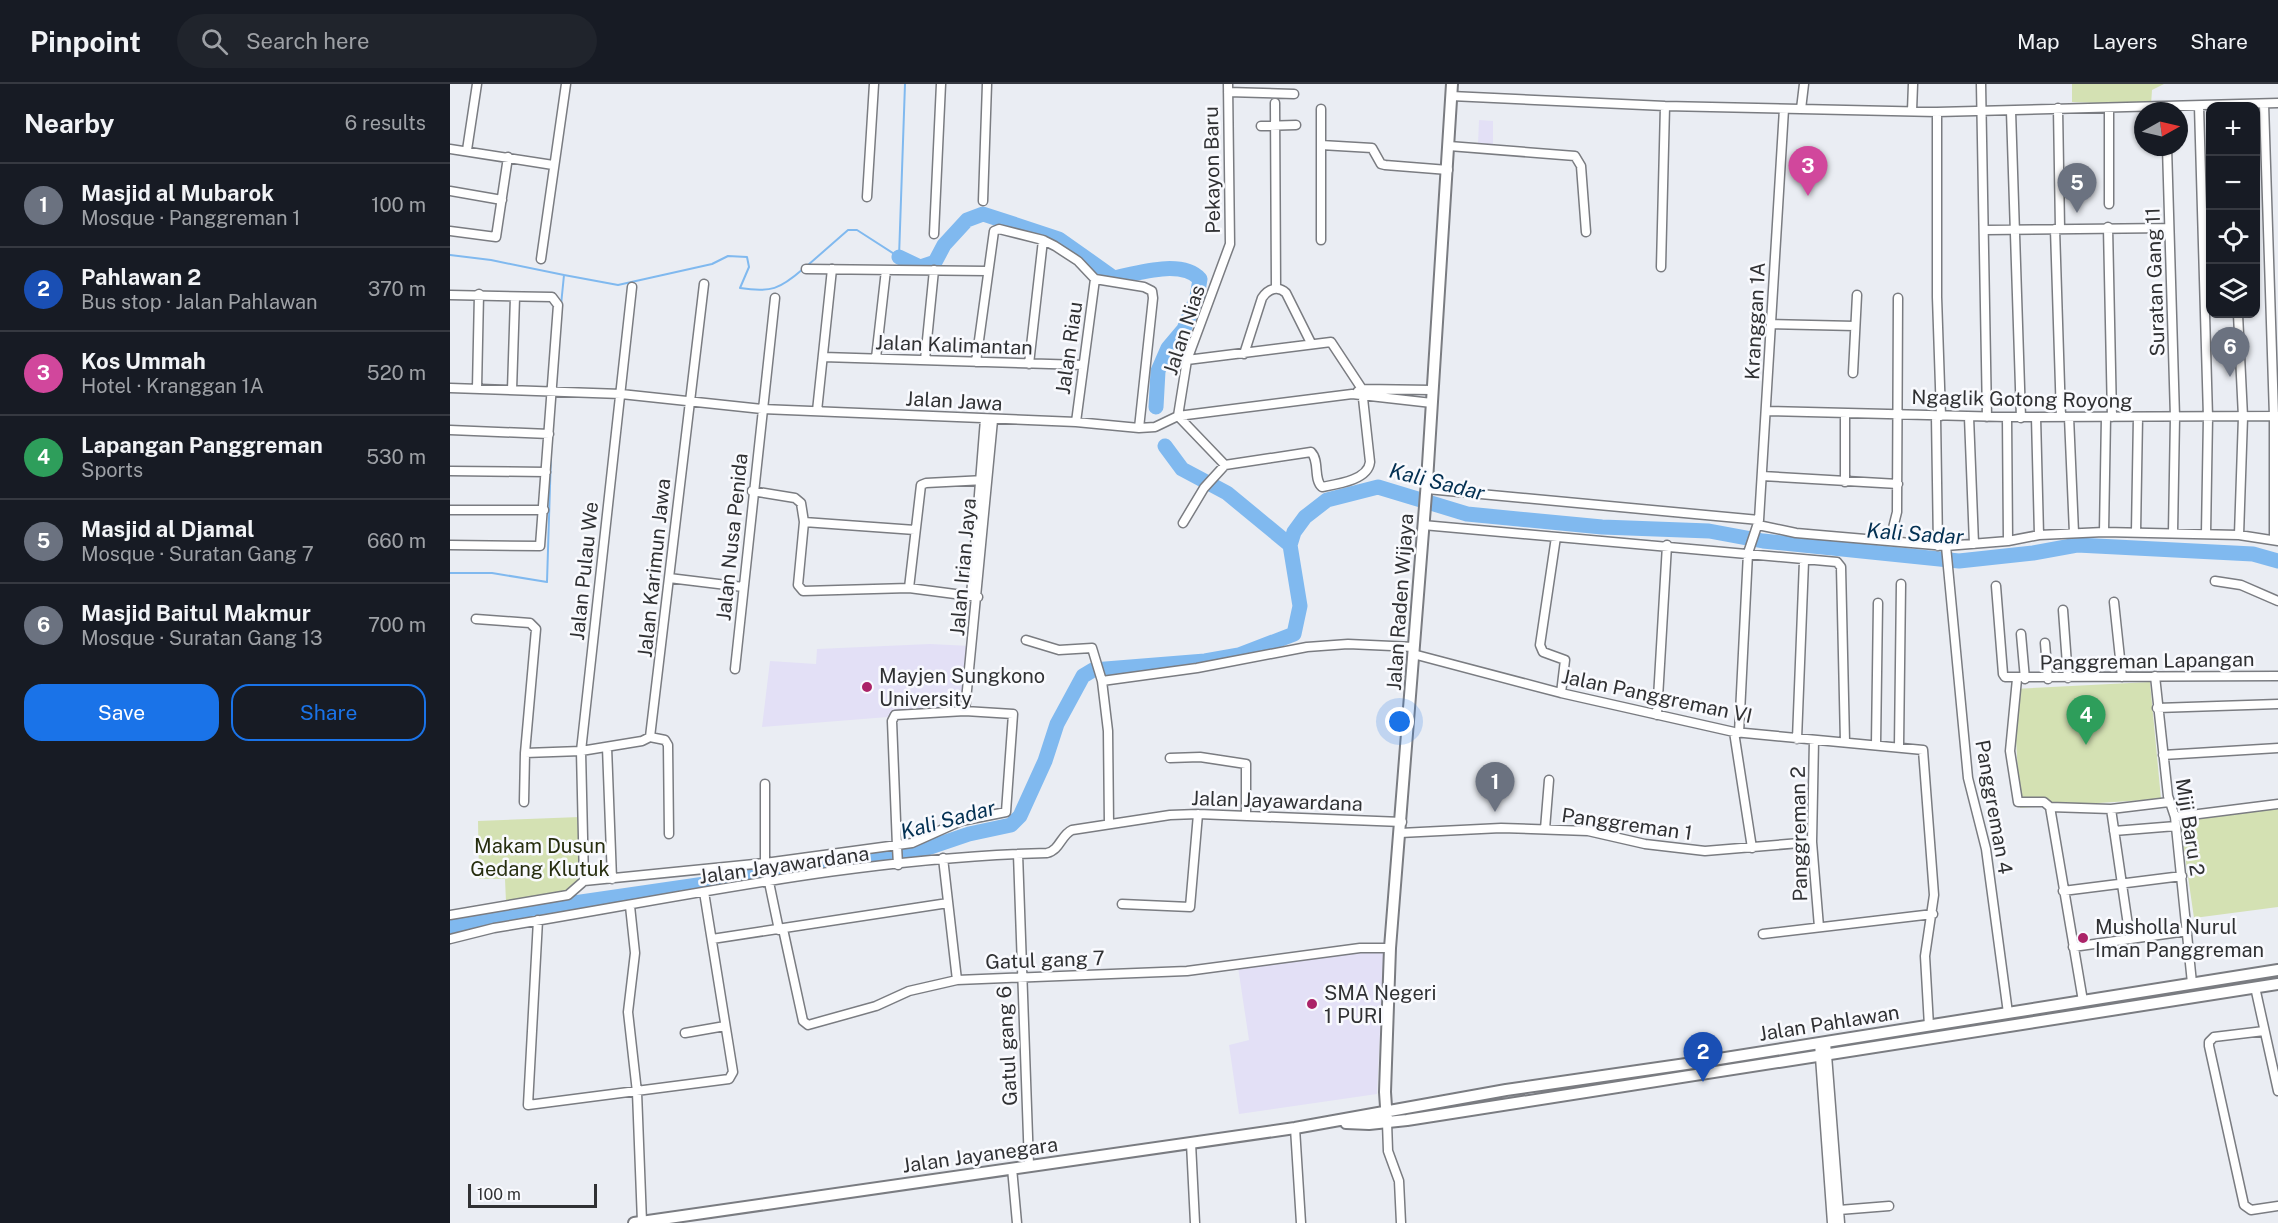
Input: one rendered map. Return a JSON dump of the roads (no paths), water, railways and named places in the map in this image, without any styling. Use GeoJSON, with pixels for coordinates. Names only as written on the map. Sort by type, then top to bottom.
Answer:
{"type":"FeatureCollection","features":[{"type":"Feature","properties":{"kind":"main road","name":"Jalan Raden Wijaya"},"geometry":{"type":"LineString","coordinates":[[1387,1122],[1390,948],[1426,492],[1452,84]]}},
{"type":"Feature","properties":{"kind":"main road","name":"Jalan Pahlawan"},"geometry":{"type":"LineString","coordinates":[[1386,1110],[2278,970]]}},
{"type":"Feature","properties":{"kind":"main road","name":"Jalan Pahlawan"},"geometry":{"type":"LineString","coordinates":[[1387,1122],[2278,984]]}},
{"type":"Feature","properties":{"kind":"main road"},"geometry":{"type":"LineString","coordinates":[[1987,1016],[1988,1029]]}},
{"type":"Feature","properties":{"kind":"main road"},"geometry":{"type":"LineString","coordinates":[[1700,1062],[1702,1074]]}},
{"type":"Feature","properties":{"kind":"main road","name":"Jalan Jayanegara"},"geometry":{"type":"LineString","coordinates":[[638,1222],[1295,1128],[1386,1110]]}},
{"type":"Feature","properties":{"kind":"main road","name":"Jalan Jayanegara"},"geometry":{"type":"LineString","coordinates":[[1330,1122],[1387,1122]]}},
{"type":"Feature","properties":{"kind":"street"},"geometry":{"type":"LineString","coordinates":[[467,150],[477,84]]}},
{"type":"Feature","properties":{"kind":"street"},"geometry":{"type":"LineString","coordinates":[[541,259],[566,84]]}},
{"type":"Feature","properties":{"kind":"street"},"geometry":{"type":"LineString","coordinates":[[867,197],[874,84]]}},
{"type":"Feature","properties":{"kind":"street"},"geometry":{"type":"LineString","coordinates":[[934,234],[941,84]]}},
{"type":"Feature","properties":{"kind":"street"},"geometry":{"type":"LineString","coordinates":[[983,201],[987,84]]}},
{"type":"Feature","properties":{"kind":"street"},"geometry":{"type":"LineString","coordinates":[[1801,109],[1804,84]]}},
{"type":"Feature","properties":{"kind":"street"},"geometry":{"type":"LineString","coordinates":[[1912,111],[1913,84]]}},
{"type":"Feature","properties":{"kind":"street"},"geometry":{"type":"LineString","coordinates":[[1982,84],[1987,417]]}},
{"type":"Feature","properties":{"kind":"street"},"geometry":{"type":"LineString","coordinates":[[1228,88],[1294,94]]}},
{"type":"Feature","properties":{"kind":"street","name":"Pekayon Baru"},"geometry":{"type":"LineString","coordinates":[[1226,256],[1230,232],[1228,88]]}},
{"type":"Feature","properties":{"kind":"street"},"geometry":{"type":"LineString","coordinates":[[1451,96],[1665,106],[1937,112],[2058,108],[2134,108]]}},
{"type":"Feature","properties":{"kind":"street"},"geometry":{"type":"LineString","coordinates":[[1275,103],[1276,288]]}},
{"type":"Feature","properties":{"kind":"street"},"geometry":{"type":"LineString","coordinates":[[2260,104],[2278,103]]}},
{"type":"Feature","properties":{"kind":"street"},"geometry":{"type":"LineString","coordinates":[[1426,492],[1758,526],[1796,533],[1942,546],[2008,542],[2039,535],[2104,532],[2239,535],[2276,540],[2276,416],[2264,104]]}},
{"type":"Feature","properties":{"kind":"street"},"geometry":{"type":"LineString","coordinates":[[1661,267],[1665,106]]}},
{"type":"Feature","properties":{"kind":"street"},"geometry":{"type":"LineString","coordinates":[[2199,106],[2208,417],[2206,534]]}},
{"type":"Feature","properties":{"kind":"street"},"geometry":{"type":"LineString","coordinates":[[2188,107],[2206,106]]}},
{"type":"Feature","properties":{"kind":"street"},"geometry":{"type":"LineString","coordinates":[[2058,108],[2057,229],[2065,417],[2074,533]]}},
{"type":"Feature","properties":{"kind":"street"},"geometry":{"type":"LineString","coordinates":[[2109,108],[2109,204]]}},
{"type":"Feature","properties":{"kind":"street"},"geometry":{"type":"LineString","coordinates":[[1321,109],[1321,240]]}},
{"type":"Feature","properties":{"kind":"street","name":"Kranggan 1A"},"geometry":{"type":"LineString","coordinates":[[1752,848],[1736,732],[1749,549],[1758,526],[1762,476],[1784,109]]}},
{"type":"Feature","properties":{"kind":"street"},"geometry":{"type":"LineString","coordinates":[[2011,111],[2021,418]]}},
{"type":"Feature","properties":{"kind":"street","name":"Panggreman 4"},"geometry":{"type":"LineString","coordinates":[[1937,112],[1937,297],[1942,546],[1947,556],[1949,570],[1968,778],[1978,810],[1986,849],[2008,1013]]}},
{"type":"Feature","properties":{"kind":"street"},"geometry":{"type":"LineString","coordinates":[[1261,126],[1296,125]]}},
{"type":"Feature","properties":{"kind":"street"},"geometry":{"type":"LineString","coordinates":[[1321,145],[1372,148],[1381,164],[1385,165],[1448,170]]}},
{"type":"Feature","properties":{"kind":"street"},"geometry":{"type":"LineString","coordinates":[[1449,146],[1575,156],[1581,166],[1586,232]]}},
{"type":"Feature","properties":{"kind":"street"},"geometry":{"type":"LineString","coordinates":[[450,149],[553,165]]}},
{"type":"Feature","properties":{"kind":"street","name":"Suratan Gang 11"},"geometry":{"type":"LineString","coordinates":[[2167,156],[2175,417],[2173,533]]}},
{"type":"Feature","properties":{"kind":"street"},"geometry":{"type":"LineString","coordinates":[[450,231],[496,237],[508,157]]}},
{"type":"Feature","properties":{"kind":"street"},"geometry":{"type":"LineString","coordinates":[[450,191],[502,200]]}},
{"type":"Feature","properties":{"kind":"street"},"geometry":{"type":"LineString","coordinates":[[2104,532],[2109,417],[2108,227]]}},
{"type":"Feature","properties":{"kind":"street"},"geometry":{"type":"LineString","coordinates":[[1985,230],[2169,228]]}},
{"type":"Feature","properties":{"kind":"street"},"geometry":{"type":"LineString","coordinates":[[976,362],[987,270],[995,230],[1043,240],[1071,255],[1095,279],[1144,287],[1152,291],[1139,428]]}},
{"type":"Feature","properties":{"kind":"street"},"geometry":{"type":"LineString","coordinates":[[1029,364],[1043,240]]}},
{"type":"Feature","properties":{"kind":"street","name":"Jalan Nias"},"geometry":{"type":"LineString","coordinates":[[1178,416],[1187,360],[1226,256]]}},
{"type":"Feature","properties":{"kind":"street"},"geometry":{"type":"LineString","coordinates":[[806,269],[987,270]]}},
{"type":"Feature","properties":{"kind":"street"},"geometry":{"type":"LineString","coordinates":[[817,411],[832,269]]}},
{"type":"Feature","properties":{"kind":"street"},"geometry":{"type":"LineString","coordinates":[[876,358],[885,270]]}},
{"type":"Feature","properties":{"kind":"street"},"geometry":{"type":"LineString","coordinates":[[925,360],[934,270]]}},
{"type":"Feature","properties":{"kind":"street","name":"Jalan Riau"},"geometry":{"type":"LineString","coordinates":[[1076,422],[1095,279]]}},
{"type":"Feature","properties":{"kind":"street","name":"Jalan Karimun Jawa"},"geometry":{"type":"LineString","coordinates":[[650,737],[688,402],[704,284]]}},
{"type":"Feature","properties":{"kind":"street","name":"Jalan Pulau We"},"geometry":{"type":"LineString","coordinates":[[584,881],[581,751],[632,288]]}},
{"type":"Feature","properties":{"kind":"street"},"geometry":{"type":"LineString","coordinates":[[1244,354],[1262,298],[1268,291],[1276,288],[1286,293],[1311,343]]}},
{"type":"Feature","properties":{"kind":"street"},"geometry":{"type":"LineString","coordinates":[[477,388],[479,294]]}},
{"type":"Feature","properties":{"kind":"street"},"geometry":{"type":"LineString","coordinates":[[450,295],[552,297],[558,301],[554,391],[540,546],[450,545]]}},
{"type":"Feature","properties":{"kind":"street"},"geometry":{"type":"LineString","coordinates":[[1853,373],[1857,295]]}},
{"type":"Feature","properties":{"kind":"street"},"geometry":{"type":"LineString","coordinates":[[512,390],[515,297]]}},
{"type":"Feature","properties":{"kind":"street","name":"Jalan Nusa Penida"},"geometry":{"type":"LineString","coordinates":[[735,669],[752,491],[775,298]]}},
{"type":"Feature","properties":{"kind":"street"},"geometry":{"type":"LineString","coordinates":[[1890,540],[1896,517],[1898,484],[1899,298]]}},
{"type":"Feature","properties":{"kind":"street"},"geometry":{"type":"LineString","coordinates":[[2238,318],[2243,417],[2239,535]]}},
{"type":"Feature","properties":{"kind":"street"},"geometry":{"type":"LineString","coordinates":[[1771,324],[1855,326]]}},
{"type":"Feature","properties":{"kind":"street"},"geometry":{"type":"LineString","coordinates":[[1183,523],[1204,488],[1225,465],[1309,452],[1315,455],[1321,487],[1366,474],[1370,462],[1363,393],[1333,344],[1326,341],[1187,360]]}},
{"type":"Feature","properties":{"kind":"street","name":"Jalan Kalimantan"},"geometry":{"type":"LineString","coordinates":[[823,357],[1083,365]]}},
{"type":"Feature","properties":{"kind":"street","name":"Jalan Jawa"},"geometry":{"type":"LineString","coordinates":[[450,388],[621,394],[762,409],[1076,422],[1139,428],[1155,427],[1178,416],[1352,394],[1432,390]]}},
{"type":"Feature","properties":{"kind":"street","name":"Jalan Jawa"},"geometry":{"type":"LineString","coordinates":[[1363,393],[1432,403]]}},
{"type":"Feature","properties":{"kind":"street","name":"Ngaglik Gotong Royong"},"geometry":{"type":"LineString","coordinates":[[1766,411],[2021,418],[2276,416]]}},
{"type":"Feature","properties":{"kind":"street"},"geometry":{"type":"LineString","coordinates":[[1845,413],[1845,482]]}},
{"type":"Feature","properties":{"kind":"street"},"geometry":{"type":"LineString","coordinates":[[1178,416],[1225,465]]}},
{"type":"Feature","properties":{"kind":"street"},"geometry":{"type":"LineString","coordinates":[[1969,417],[1974,544]]}},
{"type":"Feature","properties":{"kind":"street"},"geometry":{"type":"LineString","coordinates":[[2007,417],[2008,542]]}},
{"type":"Feature","properties":{"kind":"street"},"geometry":{"type":"LineString","coordinates":[[2036,417],[2039,535]]}},
{"type":"Feature","properties":{"kind":"street"},"geometry":{"type":"LineString","coordinates":[[2136,532],[2138,417]]}},
{"type":"Feature","properties":{"kind":"street","name":"Jalan Irian Jaya"},"geometry":{"type":"LineString","coordinates":[[966,711],[989,419]]}},
{"type":"Feature","properties":{"kind":"street"},"geometry":{"type":"LineString","coordinates":[[450,430],[549,434]]}},
{"type":"Feature","properties":{"kind":"street"},"geometry":{"type":"LineString","coordinates":[[450,471],[546,472]]}},
{"type":"Feature","properties":{"kind":"street"},"geometry":{"type":"LineString","coordinates":[[1762,476],[1898,484]]}},
{"type":"Feature","properties":{"kind":"street"},"geometry":{"type":"LineString","coordinates":[[909,588],[920,488],[923,483],[984,480]]}},
{"type":"Feature","properties":{"kind":"street"},"geometry":{"type":"LineString","coordinates":[[752,491],[798,500],[804,512],[798,585],[802,591],[909,588],[974,596]]}},
{"type":"Feature","properties":{"kind":"street"},"geometry":{"type":"LineString","coordinates":[[450,510],[544,510]]}},
{"type":"Feature","properties":{"kind":"street"},"geometry":{"type":"LineString","coordinates":[[804,522],[915,530]]}},
{"type":"Feature","properties":{"kind":"street"},"geometry":{"type":"LineString","coordinates":[[1423,524],[1556,537],[1749,549],[1804,561],[1837,562],[1841,567],[1845,742]]}},
{"type":"Feature","properties":{"kind":"street"},"geometry":{"type":"LineString","coordinates":[[1556,537],[1540,645],[1543,652],[1566,660],[1561,693]]}},
{"type":"Feature","properties":{"kind":"street"},"geometry":{"type":"LineString","coordinates":[[1658,715],[1667,545]]}},
{"type":"Feature","properties":{"kind":"street"},"geometry":{"type":"LineString","coordinates":[[1797,739],[1804,561]]}},
{"type":"Feature","properties":{"kind":"street"},"geometry":{"type":"LineString","coordinates":[[669,578],[743,587]]}},
{"type":"Feature","properties":{"kind":"street"},"geometry":{"type":"LineString","coordinates":[[2215,581],[2241,585],[2278,601]]}},
{"type":"Feature","properties":{"kind":"street"},"geometry":{"type":"LineString","coordinates":[[1899,746],[1901,584]]}},
{"type":"Feature","properties":{"kind":"street","name":"Panggreman Lapangan"},"geometry":{"type":"LineString","coordinates":[[1996,585],[2003,674],[2021,679],[2278,676]]}},
{"type":"Feature","properties":{"kind":"street"},"geometry":{"type":"LineString","coordinates":[[2114,602],[2122,677]]}},
{"type":"Feature","properties":{"kind":"street"},"geometry":{"type":"LineString","coordinates":[[1876,744],[1878,603]]}},
{"type":"Feature","properties":{"kind":"street"},"geometry":{"type":"LineString","coordinates":[[2062,610],[2068,678]]}},
{"type":"Feature","properties":{"kind":"street"},"geometry":{"type":"LineString","coordinates":[[476,619],[530,623],[536,629],[525,753],[524,802]]}},
{"type":"Feature","properties":{"kind":"street"},"geometry":{"type":"LineString","coordinates":[[2021,634],[2021,679]]}},
{"type":"Feature","properties":{"kind":"street"},"geometry":{"type":"LineString","coordinates":[[1026,640],[1059,650],[1092,648],[1102,679],[1108,730],[1109,824]]}},
{"type":"Feature","properties":{"kind":"street"},"geometry":{"type":"LineString","coordinates":[[2045,643],[2048,679]]}},
{"type":"Feature","properties":{"kind":"street","name":"Jalan Panggreman VI"},"geometry":{"type":"LineString","coordinates":[[1102,679],[1197,668],[1307,647],[1348,644],[1414,650],[1561,693],[1736,732],[1922,750],[1925,753],[1934,895],[1933,914]]}},
{"type":"Feature","properties":{"kind":"street","name":"Miji Baru 2"},"geometry":{"type":"LineString","coordinates":[[2155,676],[2169,802],[2175,817],[2192,983]]}},
{"type":"Feature","properties":{"kind":"street","name":"Panggreman Lapangan"},"geometry":{"type":"LineString","coordinates":[[2021,679],[2010,751],[2017,800],[2020,803],[2044,802],[2050,807],[2111,809],[2169,802]]}},
{"type":"Feature","properties":{"kind":"street"},"geometry":{"type":"LineString","coordinates":[[2157,708],[2278,704]]}},
{"type":"Feature","properties":{"kind":"street"},"geometry":{"type":"LineString","coordinates":[[450,915],[568,895],[584,881],[767,873],[897,855],[918,841],[961,821],[1006,812],[1013,714],[966,711],[897,714],[893,718],[897,855]]}},
{"type":"Feature","properties":{"kind":"street"},"geometry":{"type":"LineString","coordinates":[[525,753],[581,751],[642,741],[650,737],[664,740],[668,745],[669,834]]}},
{"type":"Feature","properties":{"kind":"street","name":"Panggreman 2"},"geometry":{"type":"LineString","coordinates":[[1814,740],[1812,842],[1818,927]]}},
{"type":"Feature","properties":{"kind":"street"},"geometry":{"type":"LineString","coordinates":[[607,747],[612,879]]}},
{"type":"Feature","properties":{"kind":"street"},"geometry":{"type":"LineString","coordinates":[[2163,754],[2278,748]]}},
{"type":"Feature","properties":{"kind":"street"},"geometry":{"type":"LineString","coordinates":[[1170,758],[1200,756],[1246,764],[1246,816]]}},
{"type":"Feature","properties":{"kind":"street"},"geometry":{"type":"LineString","coordinates":[[1545,829],[1549,780]]}},
{"type":"Feature","properties":{"kind":"street"},"geometry":{"type":"LineString","coordinates":[[765,784],[767,873],[781,929]]}},
{"type":"Feature","properties":{"kind":"street"},"geometry":{"type":"LineString","coordinates":[[2175,817],[2278,804]]}},
{"type":"Feature","properties":{"kind":"street"},"geometry":{"type":"LineString","coordinates":[[2050,807],[2083,1001]]}},
{"type":"Feature","properties":{"kind":"street"},"geometry":{"type":"LineString","coordinates":[[2111,809],[2130,939]]}},
{"type":"Feature","properties":{"kind":"street"},"geometry":{"type":"LineString","coordinates":[[1122,904],[1190,906],[1198,814]]}},
{"type":"Feature","properties":{"kind":"street","name":"Jalan Jayawardana"},"geometry":{"type":"LineString","coordinates":[[450,939],[494,928],[704,892],[767,873],[897,855],[943,858],[1053,852],[1068,831],[1170,815],[1246,816],[1401,827]]}},
{"type":"Feature","properties":{"kind":"street"},"geometry":{"type":"LineString","coordinates":[[2115,831],[2176,826]]}},
{"type":"Feature","properties":{"kind":"street","name":"Panggreman 1"},"geometry":{"type":"LineString","coordinates":[[1401,827],[1588,831],[1645,844],[1689,850],[1752,848],[1812,842]]}},
{"type":"Feature","properties":{"kind":"street","name":"Gatul gang 6"},"geometry":{"type":"LineString","coordinates":[[1017,854],[1029,1165]]}},
{"type":"Feature","properties":{"kind":"street"},"geometry":{"type":"LineString","coordinates":[[943,858],[957,980]]}},
{"type":"Feature","properties":{"kind":"street"},"geometry":{"type":"LineString","coordinates":[[2063,891],[2182,876]]}},
{"type":"Feature","properties":{"kind":"street"},"geometry":{"type":"LineString","coordinates":[[538,920],[528,1106],[731,1078],[733,1072],[704,892]]}},
{"type":"Feature","properties":{"kind":"street"},"geometry":{"type":"LineString","coordinates":[[712,939],[948,903]]}},
{"type":"Feature","properties":{"kind":"street"},"geometry":{"type":"LineString","coordinates":[[630,906],[634,953],[628,1012],[637,1092],[638,1222]]}},
{"type":"Feature","properties":{"kind":"street"},"geometry":{"type":"LineString","coordinates":[[1763,934],[1933,914],[1924,956],[1929,1026]]}},
{"type":"Feature","properties":{"kind":"street","name":"Gatul gang 7"},"geometry":{"type":"LineString","coordinates":[[781,929],[803,1021],[808,1025],[882,1004],[909,991],[957,980],[1187,971],[1360,948],[1390,948]]}},
{"type":"Feature","properties":{"kind":"street"},"geometry":{"type":"LineString","coordinates":[[2073,947],[2187,931]]}},
{"type":"Feature","properties":{"kind":"street"},"geometry":{"type":"LineString","coordinates":[[2255,989],[2278,1091]]}},
{"type":"Feature","properties":{"kind":"street"},"geometry":{"type":"LineString","coordinates":[[685,1033],[725,1026]]}},
{"type":"Feature","properties":{"kind":"street"},"geometry":{"type":"LineString","coordinates":[[2264,1031],[2214,1037],[2209,1046],[2244,1205],[2251,1210],[2278,1206]]}},
{"type":"Feature","properties":{"kind":"street"},"geometry":{"type":"LineString","coordinates":[[1823,1043],[1840,1223]]}},
{"type":"Feature","properties":{"kind":"street"},"geometry":{"type":"LineString","coordinates":[[1824,1055],[1832,1223]]}},
{"type":"Feature","properties":{"kind":"street"},"geometry":{"type":"LineString","coordinates":[[1387,1122],[1389,1151],[1399,1181],[1401,1223]]}},
{"type":"Feature","properties":{"kind":"street"},"geometry":{"type":"LineString","coordinates":[[1295,1128],[1301,1223]]}},
{"type":"Feature","properties":{"kind":"street"},"geometry":{"type":"LineString","coordinates":[[1191,1143],[1195,1223]]}},
{"type":"Feature","properties":{"kind":"street"},"geometry":{"type":"LineString","coordinates":[[1012,1168],[1017,1223]]}},
{"type":"Feature","properties":{"kind":"street"},"geometry":{"type":"LineString","coordinates":[[1839,1210],[1889,1206]]}},
{"type":"Feature","properties":{"kind":"waterway"},"geometry":{"type":"LineString","coordinates":[[899,257],[905,84]]}},
{"type":"Feature","properties":{"kind":"waterway"},"geometry":{"type":"LineString","coordinates":[[899,257],[920,267],[935,262],[944,245],[967,220],[983,214],[1059,239],[1114,278],[1159,269],[1192,273],[1200,279],[1197,297],[1184,329],[1168,348],[1158,371],[1156,407]]}},
{"type":"Feature","properties":{"kind":"waterway"},"geometry":{"type":"LineString","coordinates":[[808,265],[848,230],[857,230],[899,257]]}},
{"type":"Feature","properties":{"kind":"waterway"},"geometry":{"type":"LineString","coordinates":[[450,255],[491,260],[564,275]]}},
{"type":"Feature","properties":{"kind":"waterway"},"geometry":{"type":"LineString","coordinates":[[561,305],[564,275],[618,285],[712,264],[728,256],[747,257],[749,267],[740,288],[760,290],[781,285],[803,269]]}},
{"type":"Feature","properties":{"kind":"waterway"},"geometry":{"type":"LineString","coordinates":[[1165,446],[1182,469],[1227,493],[1290,545]]}},
{"type":"Feature","properties":{"kind":"waterway"},"geometry":{"type":"LineString","coordinates":[[450,573],[492,573],[547,582],[551,454]]}},
{"type":"Feature","properties":{"kind":"waterway","name":"Kali Sadar"},"geometry":{"type":"LineString","coordinates":[[450,926],[519,911],[910,854],[969,834],[1011,825],[1020,816],[1045,761],[1057,724],[1083,676],[1093,670],[1205,661],[1239,655],[1294,634],[1300,606],[1290,545],[1294,532],[1305,517],[1327,500],[1378,487],[1467,514],[1602,527],[1709,531],[1763,541],[1959,561],[2033,553],[2077,545],[2253,554],[2278,561]]}},
{"type":"Feature","properties":{"kind":"place","name":"Kos Ummah"},"geometry":{"type":"Point","coordinates":[1808,196]}},
{"type":"Feature","properties":{"kind":"place","name":"Masjid al Djamal"},"geometry":{"type":"Point","coordinates":[2077,213]}},
{"type":"Feature","properties":{"kind":"place","name":"Masjid Baitul Makmur"},"geometry":{"type":"Point","coordinates":[2230,377]}},
{"type":"Feature","properties":{"kind":"place","name":"Mayjen Sungkono University"},"geometry":{"type":"Point","coordinates":[867,687]}},
{"type":"Feature","properties":{"kind":"place","name":"Lapangan Panggreman"},"geometry":{"type":"Point","coordinates":[2086,745]}},
{"type":"Feature","properties":{"kind":"place","name":"Masjid al Mubarok"},"geometry":{"type":"Point","coordinates":[1495,812]}},
{"type":"Feature","properties":{"kind":"place","name":"Musholla Nurul Iman Panggreman"},"geometry":{"type":"Point","coordinates":[2083,938]}},
{"type":"Feature","properties":{"kind":"place","name":"SMA Negeri 1 PURI"},"geometry":{"type":"Point","coordinates":[1312,1004]}},
{"type":"Feature","properties":{"kind":"place","name":"Pahlawan 2"},"geometry":{"type":"Point","coordinates":[1703,1082]}},
{"type":"Feature","properties":{"kind":"park label","name":"Makam Dusun Gedang Klutuk"},"geometry":{"type":"Point","coordinates":[540,858]}}]}
